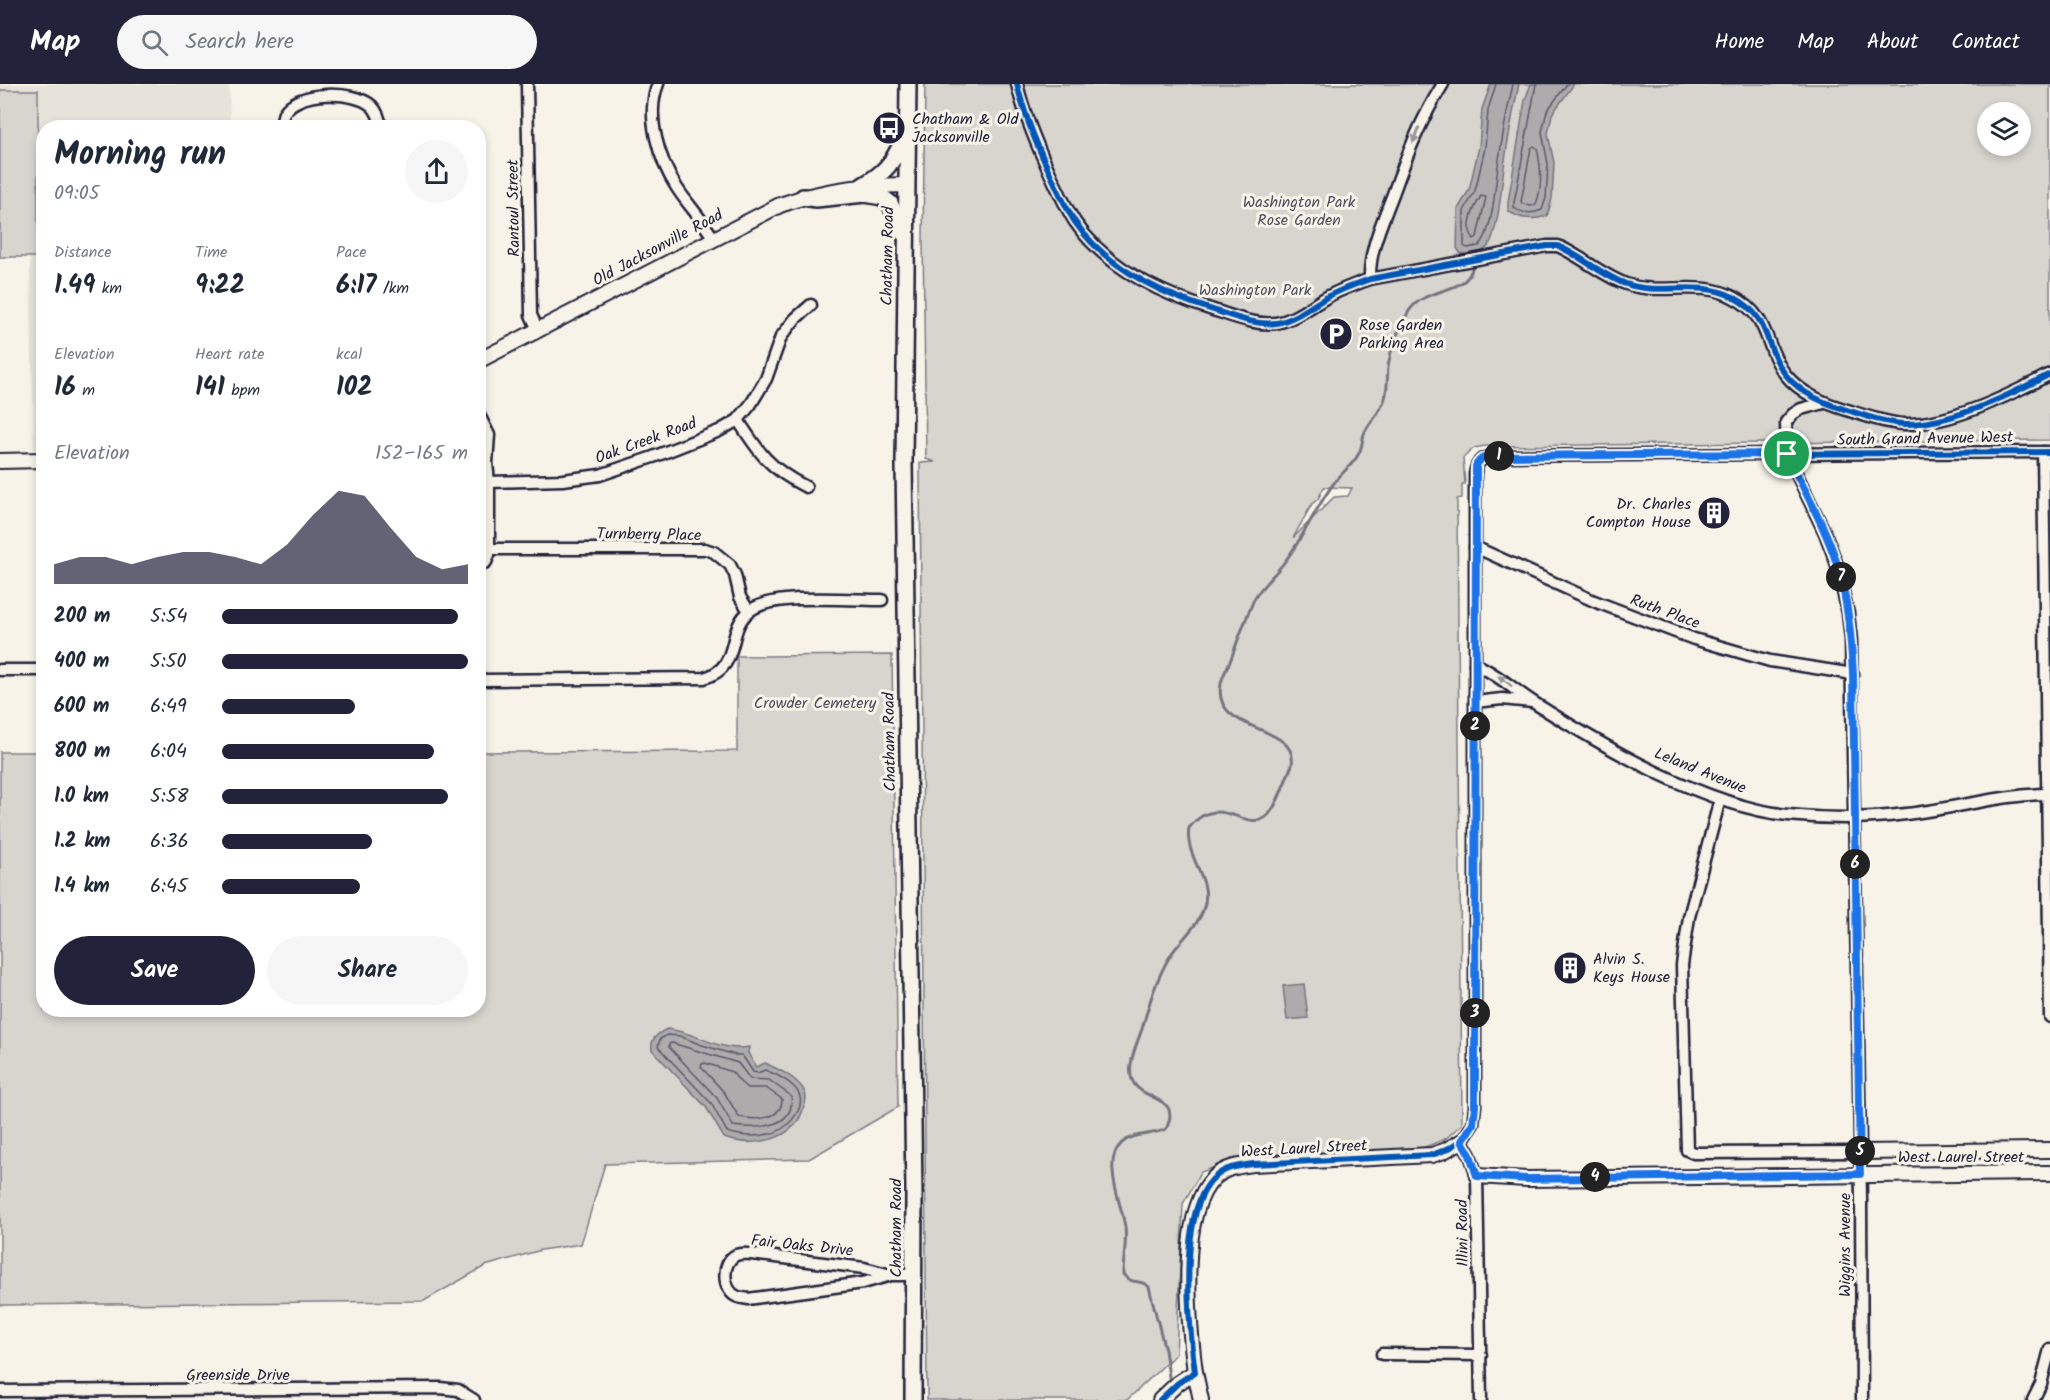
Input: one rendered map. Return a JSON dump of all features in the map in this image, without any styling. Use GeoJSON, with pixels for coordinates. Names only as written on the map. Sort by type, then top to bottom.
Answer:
{"type":"FeatureCollection","features":[{"type":"Feature","properties":{"kind":"main road","name":"Chatham Road"},"geometry":{"type":"LineString","coordinates":[[908,84],[904,463],[914,1275],[913,1400]]}},
{"type":"Feature","properties":{"kind":"main road"},"geometry":{"type":"LineString","coordinates":[[862,186],[879,176],[892,163],[907,130]]}},
{"type":"Feature","properties":{"kind":"main road"},"geometry":{"type":"LineString","coordinates":[[803,196],[816,199],[865,194],[882,196],[890,203],[897,215],[906,242]]}},
{"type":"Feature","properties":{"kind":"street","name":"Rantoul Street"},"geometry":{"type":"LineString","coordinates":[[527,84],[531,315],[538,330]]}},
{"type":"Feature","properties":{"kind":"street"},"geometry":{"type":"LineString","coordinates":[[658,84],[653,112],[662,159],[677,188],[713,238]]}},
{"type":"Feature","properties":{"kind":"street"},"geometry":{"type":"LineString","coordinates":[[1017,84],[1022,106],[1041,154],[1076,222],[1105,255],[1158,289],[1201,306],[1267,323],[1278,323],[1296,316],[1330,296],[1370,279],[1547,246],[1558,246],[1625,284],[1644,288],[1702,288],[1732,296],[1747,305],[1763,324],[1781,368],[1804,392],[1824,402],[1884,421],[1915,424],[1973,409],[2009,395],[2050,374]]}},
{"type":"Feature","properties":{"kind":"street"},"geometry":{"type":"LineString","coordinates":[[1370,279],[1371,262],[1382,222],[1417,130],[1443,84]]}},
{"type":"Feature","properties":{"kind":"street"},"geometry":{"type":"LineString","coordinates":[[283,120],[289,107],[311,97],[342,95],[366,101],[377,112],[379,120]]}},
{"type":"Feature","properties":{"kind":"street","name":"Old Jacksonville Road"},"geometry":{"type":"LineString","coordinates":[[486,357],[780,204],[822,191],[862,186],[907,185]]}},
{"type":"Feature","properties":{"kind":"street","name":"Oak Creek Road"},"geometry":{"type":"LineString","coordinates":[[489,482],[563,480],[600,475],[719,431],[738,420],[760,392],[784,332],[811,305]]}},
{"type":"Feature","properties":{"kind":"street"},"geometry":{"type":"LineString","coordinates":[[1787,454],[1786,422],[1801,409],[1824,402]]}},
{"type":"Feature","properties":{"kind":"street"},"geometry":{"type":"LineString","coordinates":[[738,420],[772,467],[806,488]]}},
{"type":"Feature","properties":{"kind":"street"},"geometry":{"type":"LineString","coordinates":[[486,429],[489,435],[487,463],[489,549],[486,555]]}},
{"type":"Feature","properties":{"kind":"street"},"geometry":{"type":"LineString","coordinates":[[2046,452],[2050,1017]]}},
{"type":"Feature","properties":{"kind":"street","name":"South Grand Avenue West"},"geometry":{"type":"LineString","coordinates":[[1475,548],[1475,474],[1478,461],[1483,457],[2046,452]]}},
{"type":"Feature","properties":{"kind":"street","name":"Wiggins Avenue"},"geometry":{"type":"LineString","coordinates":[[1787,454],[1825,533],[1836,562],[1848,613],[1853,674],[1862,1400]]}},
{"type":"Feature","properties":{"kind":"street"},"geometry":{"type":"LineString","coordinates":[[0,461],[36,460]]}},
{"type":"Feature","properties":{"kind":"street"},"geometry":{"type":"LineString","coordinates":[[1462,1141],[1473,1124],[1475,1106],[1475,548]]}},
{"type":"Feature","properties":{"kind":"street","name":"Ruth Place"},"geometry":{"type":"LineString","coordinates":[[1475,548],[1594,601],[1694,639],[1770,661],[1853,674]]}},
{"type":"Feature","properties":{"kind":"street","name":"Turnberry Place"},"geometry":{"type":"LineString","coordinates":[[489,549],[705,549],[714,552],[730,565],[740,597],[749,611]]}},
{"type":"Feature","properties":{"kind":"street"},"geometry":{"type":"LineString","coordinates":[[486,680],[704,678],[716,674],[725,666],[731,655],[738,624],[749,611],[760,605],[780,600],[882,600]]}},
{"type":"Feature","properties":{"kind":"street","name":"Leland Avenue"},"geometry":{"type":"LineString","coordinates":[[1475,664],[1491,671],[1533,702],[1638,762],[1720,799],[1786,815],[1854,818],[1907,814],[2007,796],[2049,794]]}},
{"type":"Feature","properties":{"kind":"street"},"geometry":{"type":"LineString","coordinates":[[0,670],[36,670]]}},
{"type":"Feature","properties":{"kind":"street"},"geometry":{"type":"LineString","coordinates":[[1475,702],[1502,699],[1533,702]]}},
{"type":"Feature","properties":{"kind":"street","name":"West Laurel Street"},"geometry":{"type":"LineString","coordinates":[[1720,799],[1689,916],[1682,965],[1687,1150],[1694,1153],[2050,1150]]}},
{"type":"Feature","properties":{"kind":"street","name":"Illini Road"},"geometry":{"type":"LineString","coordinates":[[1462,1141],[1470,1155],[1477,1176],[1481,1400]]}},
{"type":"Feature","properties":{"kind":"street","name":"West Laurel Street"},"geometry":{"type":"LineString","coordinates":[[1201,1400],[1195,1372],[1190,1320],[1189,1257],[1192,1226],[1201,1195],[1215,1176],[1235,1166],[1253,1164],[1432,1155],[1462,1141]]}},
{"type":"Feature","properties":{"kind":"street","name":"West Laurel Street"},"geometry":{"type":"LineString","coordinates":[[1477,1176],[1527,1179],[2050,1173]]}},
{"type":"Feature","properties":{"kind":"street","name":"Fair Oaks Drive"},"geometry":{"type":"LineString","coordinates":[[891,1275],[863,1283],[747,1299],[736,1297],[729,1290],[726,1282],[727,1267],[731,1259],[738,1254],[864,1268],[891,1275],[914,1275]]}},
{"type":"Feature","properties":{"kind":"street"},"geometry":{"type":"LineString","coordinates":[[2033,1400],[2041,1384],[2050,1348]]}},
{"type":"Feature","properties":{"kind":"street"},"geometry":{"type":"LineString","coordinates":[[1382,1354],[1481,1355]]}},
{"type":"Feature","properties":{"kind":"street"},"geometry":{"type":"LineString","coordinates":[[1160,1400],[1195,1372]]}},
{"type":"Feature","properties":{"kind":"street","name":"Greenside Drive"},"geometry":{"type":"LineString","coordinates":[[0,1391],[278,1395],[449,1389],[465,1394],[474,1400]]}},
{"type":"Feature","properties":{"kind":"shaded area"},"geometry":{"type":"Polygon","coordinates":[[[0,84],[229,84],[230,120],[38,120],[38,90],[0,90],[0,84]]]}},
{"type":"Feature","properties":{"kind":"shaded area"},"geometry":{"type":"Polygon","coordinates":[[[36,256],[36,450],[34,450],[30,257],[36,256]]]}},
{"type":"Feature","properties":{"kind":"green space"},"geometry":{"type":"Polygon","coordinates":[[[925,84],[2050,84],[2050,440],[1485,446],[1474,448],[1463,458],[1465,484],[1462,484],[1462,498],[1457,499],[1462,1124],[1445,1139],[1420,1149],[1247,1156],[1201,1172],[1183,1204],[1176,1354],[1127,1400],[927,1400],[920,463],[935,462],[926,459],[923,240],[925,84]],[[1324,487],[1293,538],[1334,497],[1348,496],[1352,488],[1324,487]]]}},
{"type":"Feature","properties":{"kind":"green space"},"geometry":{"type":"Polygon","coordinates":[[[0,90],[38,90],[36,257],[0,257],[0,90]]]}},
{"type":"Feature","properties":{"kind":"green space","name":"Crowder Cemetery"},"geometry":{"type":"Polygon","coordinates":[[[892,655],[898,1107],[809,1159],[605,1164],[581,1244],[541,1250],[485,1266],[424,1301],[0,1305],[0,752],[36,752],[36,1017],[486,1017],[486,752],[737,751],[737,656],[892,655]]]}},
{"type":"Feature","properties":{"kind":"water"},"geometry":{"type":"Polygon","coordinates":[[[1491,84],[1519,84],[1492,237],[1489,245],[1480,252],[1463,254],[1457,248],[1458,209],[1469,190],[1479,147],[1482,109],[1491,84]]]}},
{"type":"Feature","properties":{"kind":"water"},"geometry":{"type":"Polygon","coordinates":[[[1531,84],[1574,84],[1552,114],[1548,134],[1554,163],[1552,199],[1547,216],[1532,219],[1523,218],[1508,211],[1525,100],[1531,84]]]}},
{"type":"Feature","properties":{"kind":"water"},"geometry":{"type":"Polygon","coordinates":[[[1304,984],[1308,1018],[1287,1020],[1283,986],[1304,984]]]}},
{"type":"Feature","properties":{"kind":"water"},"geometry":{"type":"Polygon","coordinates":[[[667,1029],[728,1047],[749,1047],[748,1053],[756,1067],[765,1063],[800,1084],[806,1100],[799,1118],[783,1134],[772,1139],[748,1142],[724,1138],[706,1107],[652,1050],[655,1037],[667,1029]]]}},
{"type":"Feature","properties":{"kind":"waterway"},"geometry":{"type":"LineString","coordinates":[[1170,1383],[1165,1350],[1149,1287],[1130,1280],[1123,1274],[1125,1233],[1114,1183],[1113,1160],[1122,1143],[1132,1137],[1166,1129],[1170,1116],[1168,1108],[1162,1102],[1136,1087],[1131,1077],[1131,1064],[1150,1001],[1161,974],[1170,956],[1189,933],[1204,907],[1205,887],[1190,849],[1189,828],[1200,817],[1211,813],[1221,812],[1250,820],[1259,820],[1267,816],[1278,800],[1292,765],[1291,751],[1282,741],[1241,721],[1229,712],[1221,700],[1221,684],[1254,599],[1286,560],[1328,492],[1359,453],[1366,429],[1383,403],[1387,390],[1391,352],[1409,311],[1417,302],[1460,284],[1468,277],[1472,268],[1473,253]]}},
{"type":"Feature","properties":{"kind":"cycle path"},"geometry":{"type":"LineString","coordinates":[[1017,84],[1030,127],[1048,169],[1071,216],[1088,238],[1118,265],[1153,286],[1191,303],[1243,319],[1268,324],[1276,323],[1297,316],[1339,291],[1370,279],[1547,246],[1558,246],[1626,284],[1652,289],[1707,289],[1733,297],[1746,305],[1761,323],[1778,363],[1798,387],[1821,401],[1876,419],[1904,424],[1941,420],[2017,391],[2050,374]]}},
{"type":"Feature","properties":{"kind":"cycle path"},"geometry":{"type":"LineString","coordinates":[[1160,1400],[1178,1383],[1195,1372],[1190,1326],[1188,1270],[1190,1241],[1195,1215],[1203,1193],[1215,1177],[1228,1169],[1253,1164],[1432,1155],[1457,1143],[1468,1132],[1471,1125],[1475,1106],[1475,474],[1479,462],[1484,458],[1496,456],[2050,452]]}},
{"type":"Feature","properties":{"kind":"place","name":"Chatham & Old Jacksonville"},"geometry":{"type":"Point","coordinates":[889,128]}},
{"type":"Feature","properties":{"kind":"place","name":"Rose Garden Parking Area"},"geometry":{"type":"Point","coordinates":[1336,334]}},
{"type":"Feature","properties":{"kind":"place","name":"Dr. Charles Compton House"},"geometry":{"type":"Point","coordinates":[1714,513]}},
{"type":"Feature","properties":{"kind":"place","name":"Alvin S. Keys House"},"geometry":{"type":"Point","coordinates":[1570,968]}},
{"type":"Feature","properties":{"kind":"route"},"geometry":{"type":"LineString","coordinates":[[1787,454],[1825,533],[1836,562],[1848,613],[1851,640],[1860,1174],[1527,1179],[1477,1176],[1470,1155],[1462,1141],[1473,1124],[1475,1106],[1475,474],[1478,461],[1489,456],[1787,454]]}},
{"type":"Feature","properties":{"kind":"park label","name":"Washington Park Rose Garden"},"geometry":{"type":"Point","coordinates":[1299,211]}},
{"type":"Feature","properties":{"kind":"park label","name":"Washington Park"},"geometry":{"type":"Point","coordinates":[1255,290]}}]}
